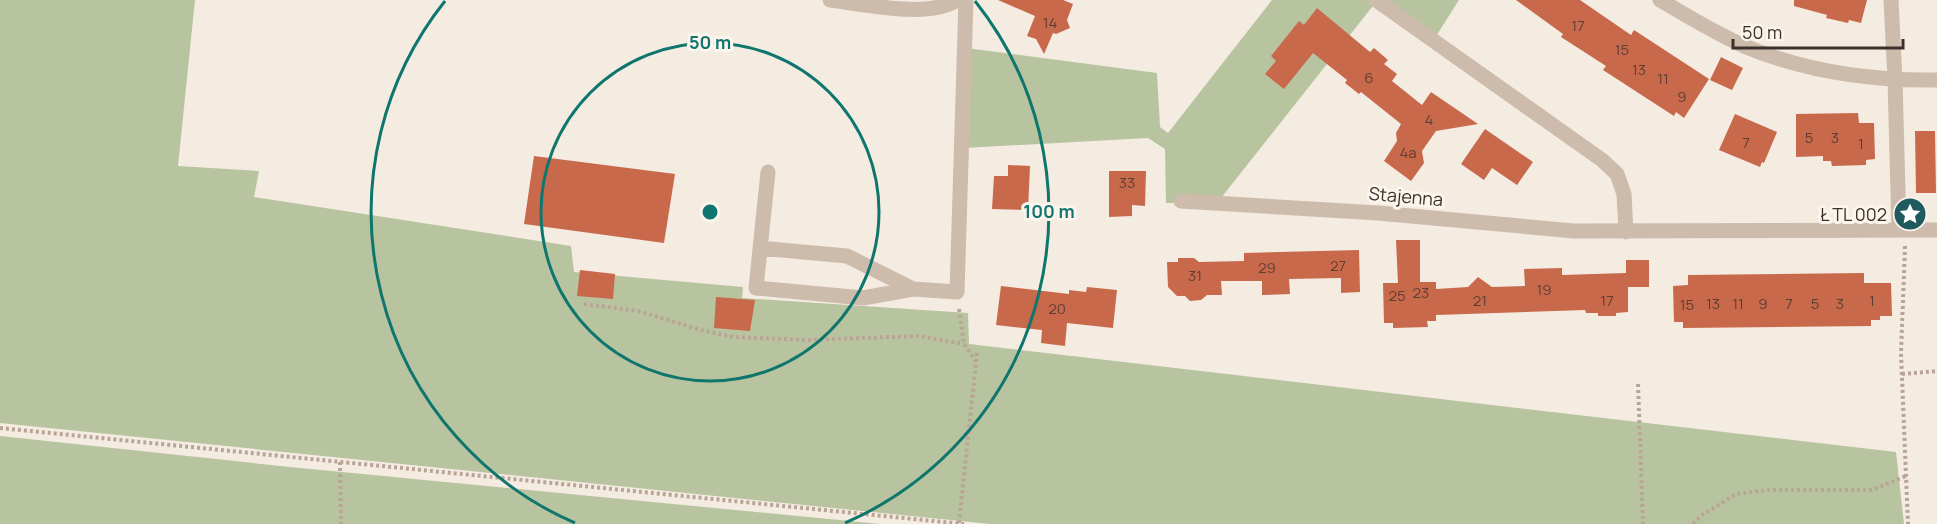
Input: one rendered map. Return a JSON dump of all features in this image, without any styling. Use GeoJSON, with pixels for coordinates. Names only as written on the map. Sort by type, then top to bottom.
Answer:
{"type":"FeatureCollection","features":[{"type":"Feature","properties":{"kind":"street"},"geometry":{"type":"LineString","coordinates":[[830,0],[926,10],[948,6],[957,0]]}},
{"type":"Feature","properties":{"kind":"street"},"geometry":{"type":"LineString","coordinates":[[768,172],[756,288],[863,298],[913,289],[957,292],[966,0]]}},
{"type":"Feature","properties":{"kind":"street"},"geometry":{"type":"LineString","coordinates":[[1376,0],[1602,160],[1617,174],[1624,194],[1626,232]]}},
{"type":"Feature","properties":{"kind":"street"},"geometry":{"type":"LineString","coordinates":[[1660,0],[1744,46],[1787,62],[1821,71],[1895,80],[1937,80]]}},
{"type":"Feature","properties":{"kind":"street"},"geometry":{"type":"LineString","coordinates":[[1891,0],[1902,230]]}},
{"type":"Feature","properties":{"kind":"street","name":"Stajenna"},"geometry":{"type":"LineString","coordinates":[[1181,201],[1378,213],[1574,231],[1937,230]]}},
{"type":"Feature","properties":{"kind":"street"},"geometry":{"type":"LineString","coordinates":[[760,248],[848,256],[913,289]]}},
{"type":"Feature","properties":{"kind":"path"},"geometry":{"type":"LineString","coordinates":[[1902,230],[1902,374],[1908,524]]}},
{"type":"Feature","properties":{"kind":"path"},"geometry":{"type":"LineString","coordinates":[[957,292],[964,344],[976,361]]}},
{"type":"Feature","properties":{"kind":"path"},"geometry":{"type":"LineString","coordinates":[[584,304],[638,311],[733,337],[806,340],[919,336],[964,344]]}},
{"type":"Feature","properties":{"kind":"path"},"geometry":{"type":"LineString","coordinates":[[959,524],[977,353]]}},
{"type":"Feature","properties":{"kind":"path"},"geometry":{"type":"LineString","coordinates":[[1902,374],[1937,371]]}},
{"type":"Feature","properties":{"kind":"path"},"geometry":{"type":"LineString","coordinates":[[1638,384],[1642,524]]}},
{"type":"Feature","properties":{"kind":"path"},"geometry":{"type":"LineString","coordinates":[[0,428],[964,524]]}},
{"type":"Feature","properties":{"kind":"path"},"geometry":{"type":"LineString","coordinates":[[340,462],[341,524]]}},
{"type":"Feature","properties":{"kind":"path"},"geometry":{"type":"LineString","coordinates":[[1693,524],[1702,515],[1736,494],[1768,490],[1872,490],[1906,476]]}},
{"type":"Feature","properties":{"kind":"green space"},"geometry":{"type":"Polygon","coordinates":[[[0,0],[195,0],[178,166],[259,171],[254,197],[571,246],[574,272],[743,287],[742,298],[968,313],[969,344],[1896,452],[1904,524],[990,524],[0,423],[0,0]]]}},
{"type":"Feature","properties":{"kind":"green space"},"geometry":{"type":"Polygon","coordinates":[[[1272,0],[1459,0],[1433,41],[1376,2],[1217,203],[1166,203],[1165,149],[1148,138],[963,148],[966,48],[1157,73],[1160,127],[1168,133],[1272,0]]]}},
{"type":"Feature","properties":{"kind":"green space"},"geometry":{"type":"Polygon","coordinates":[[[0,436],[290,467],[880,524],[0,524],[0,436]]]}},
{"type":"Feature","properties":{"kind":"building"},"geometry":{"type":"Polygon","coordinates":[[[998,0],[1063,0],[1073,4],[1067,20],[1070,28],[1056,34],[1053,33],[1044,54],[1036,39],[1027,36],[1035,16],[998,0]]]}},
{"type":"Feature","properties":{"kind":"building"},"geometry":{"type":"Polygon","coordinates":[[[1516,0],[1580,0],[1631,35],[1634,30],[1709,79],[1684,118],[1676,112],[1674,116],[1603,70],[1606,66],[1561,37],[1563,34],[1516,0]]]}},
{"type":"Feature","properties":{"kind":"building"},"geometry":{"type":"Polygon","coordinates":[[[1794,0],[1867,0],[1861,23],[1849,20],[1848,23],[1826,18],[1827,15],[1794,6],[1794,0]]]}},
{"type":"Feature","properties":{"kind":"building"},"geometry":{"type":"Polygon","coordinates":[[[1317,8],[1370,52],[1374,48],[1388,60],[1384,64],[1397,74],[1392,81],[1422,105],[1431,92],[1478,124],[1436,131],[1422,151],[1424,163],[1411,181],[1384,161],[1397,141],[1396,133],[1401,124],[1361,92],[1359,94],[1345,83],[1347,80],[1313,53],[1284,89],[1265,74],[1276,61],[1271,56],[1299,21],[1304,25],[1317,8]]]}},
{"type":"Feature","properties":{"kind":"building"},"geometry":{"type":"Polygon","coordinates":[[[1721,57],[1743,68],[1732,90],[1710,80],[1721,57]]]}},
{"type":"Feature","properties":{"kind":"building"},"geometry":{"type":"Polygon","coordinates":[[[1858,113],[1859,123],[1874,123],[1875,159],[1866,160],[1866,165],[1832,166],[1831,161],[1823,161],[1823,156],[1796,157],[1796,114],[1858,113]]]}},
{"type":"Feature","properties":{"kind":"building"},"geometry":{"type":"Polygon","coordinates":[[[1735,114],[1777,132],[1764,163],[1762,162],[1760,167],[1719,150],[1735,114]]]}},
{"type":"Feature","properties":{"kind":"building"},"geometry":{"type":"Polygon","coordinates":[[[1485,129],[1533,162],[1517,185],[1492,168],[1484,180],[1461,164],[1485,129]]]}},
{"type":"Feature","properties":{"kind":"building"},"geometry":{"type":"Polygon","coordinates":[[[1915,131],[1935,131],[1936,193],[1916,193],[1915,131]]]}},
{"type":"Feature","properties":{"kind":"building"},"geometry":{"type":"Polygon","coordinates":[[[534,156],[675,174],[664,243],[524,224],[534,156]]]}},
{"type":"Feature","properties":{"kind":"building"},"geometry":{"type":"Polygon","coordinates":[[[1008,165],[1030,166],[1028,210],[992,209],[994,176],[1008,176],[1008,165]]]}},
{"type":"Feature","properties":{"kind":"building"},"geometry":{"type":"Polygon","coordinates":[[[1109,171],[1146,171],[1145,206],[1132,205],[1132,216],[1109,217],[1109,171]]]}},
{"type":"Feature","properties":{"kind":"building"},"geometry":{"type":"Polygon","coordinates":[[[1396,240],[1420,240],[1420,282],[1436,282],[1436,289],[1468,287],[1478,277],[1492,287],[1525,286],[1524,269],[1562,268],[1562,275],[1626,273],[1626,260],[1649,260],[1649,287],[1628,287],[1628,312],[1616,313],[1616,316],[1598,316],[1598,313],[1586,313],[1585,310],[1436,315],[1436,321],[1427,321],[1428,327],[1393,328],[1393,323],[1384,323],[1383,283],[1398,283],[1396,240]]]}},
{"type":"Feature","properties":{"kind":"building"},"geometry":{"type":"Polygon","coordinates":[[[1359,250],[1360,292],[1341,293],[1341,278],[1289,279],[1290,294],[1262,295],[1262,281],[1221,281],[1222,295],[1207,295],[1201,300],[1190,301],[1185,296],[1177,296],[1168,287],[1167,262],[1178,262],[1178,258],[1194,258],[1199,262],[1244,261],[1244,253],[1359,250]]]}},
{"type":"Feature","properties":{"kind":"building"},"geometry":{"type":"Polygon","coordinates":[[[580,270],[615,274],[613,299],[577,296],[580,270]]]}},
{"type":"Feature","properties":{"kind":"building"},"geometry":{"type":"Polygon","coordinates":[[[1864,273],[1864,283],[1891,283],[1892,316],[1880,316],[1880,320],[1871,320],[1871,326],[1683,328],[1683,322],[1674,322],[1673,286],[1688,285],[1688,275],[1864,273]]]}},
{"type":"Feature","properties":{"kind":"building"},"geometry":{"type":"Polygon","coordinates":[[[1001,286],[1069,294],[1069,290],[1086,292],[1087,287],[1117,290],[1113,328],[1067,323],[1065,346],[1041,343],[1042,330],[996,325],[1001,286]]]}},
{"type":"Feature","properties":{"kind":"building"},"geometry":{"type":"Polygon","coordinates":[[[716,297],[755,300],[750,331],[714,328],[716,297]]]}},
{"type":"Feature","properties":{"kind":"place","name":"Ł TL 002"},"geometry":{"type":"Point","coordinates":[1910,214]}}]}
